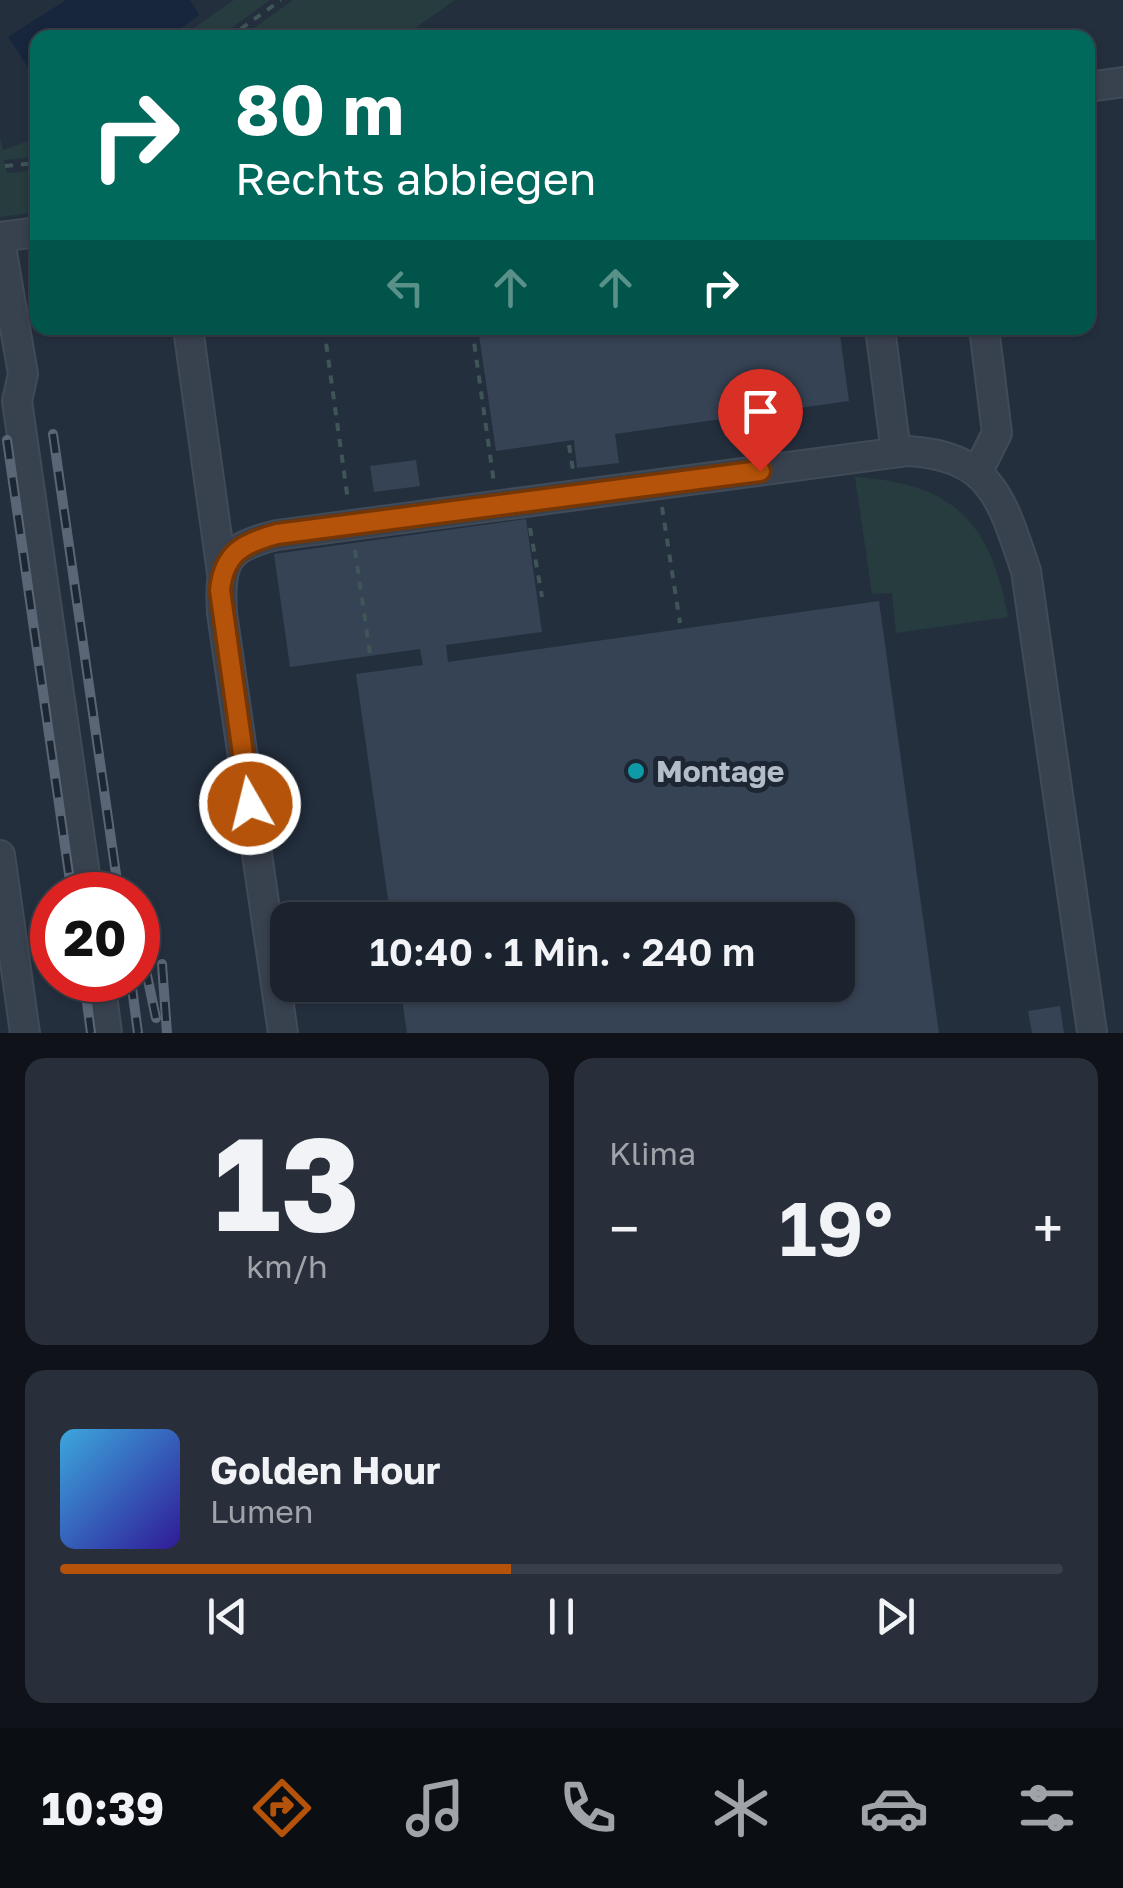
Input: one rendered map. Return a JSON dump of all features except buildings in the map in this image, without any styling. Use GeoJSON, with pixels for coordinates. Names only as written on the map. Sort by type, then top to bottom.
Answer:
{"type":"FeatureCollection","features":[{"type":"Feature","properties":{"kind":"lane"},"geometry":{"type":"LineString","coordinates":[[1095,86],[1123,82]]}},
{"type":"Feature","properties":{"kind":"lane"},"geometry":{"type":"LineString","coordinates":[[30,233],[0,239],[22,374],[17,401],[85,872]]}},
{"type":"Feature","properties":{"kind":"lane"},"geometry":{"type":"LineString","coordinates":[[189,335],[222,573],[222,613],[283,1033]]}},
{"type":"Feature","properties":{"kind":"lane"},"geometry":{"type":"LineString","coordinates":[[881,335],[896,452]]}},
{"type":"Feature","properties":{"kind":"lane"},"geometry":{"type":"LineString","coordinates":[[978,470],[996,434],[985,335]]}},
{"type":"Feature","properties":{"kind":"lane"},"geometry":{"type":"LineString","coordinates":[[222,573],[235,551],[250,542],[352,525],[896,452],[926,452],[978,470],[1008,514],[1026,571],[1092,1032]]}},
{"type":"Feature","properties":{"kind":"lane"},"geometry":{"type":"LineString","coordinates":[[1,871],[25,1033]]}},
{"type":"Feature","properties":{"kind":"lane"},"geometry":{"type":"LineString","coordinates":[[103,1002],[107,1033]]}},
{"type":"Feature","properties":{"kind":"path"},"geometry":{"type":"LineString","coordinates":[[239,30],[281,0]]}},
{"type":"Feature","properties":{"kind":"path"},"geometry":{"type":"LineString","coordinates":[[6,166],[30,164]]}},
{"type":"Feature","properties":{"kind":"path"},"geometry":{"type":"LineString","coordinates":[[325,335],[371,661]]}},
{"type":"Feature","properties":{"kind":"path"},"geometry":{"type":"LineString","coordinates":[[473,335],[495,484],[523,480],[542,597]]}},
{"type":"Feature","properties":{"kind":"path"},"geometry":{"type":"LineString","coordinates":[[570,445],[574,474]]}},
{"type":"Feature","properties":{"kind":"path"},"geometry":{"type":"LineString","coordinates":[[658,485],[680,623]]}},
{"type":"Feature","properties":{"kind":"green space"},"geometry":{"type":"Polygon","coordinates":[[[234,0],[270,0],[229,30],[191,30],[234,0]]]}},
{"type":"Feature","properties":{"kind":"green space"},"geometry":{"type":"Polygon","coordinates":[[[293,0],[455,0],[413,30],[251,30],[293,0]]]}},
{"type":"Feature","properties":{"kind":"green space"},"geometry":{"type":"Polygon","coordinates":[[[0,137],[3,150],[30,140],[30,158],[4,160],[7,173],[30,171],[30,213],[0,217],[0,137]]]}},
{"type":"Feature","properties":{"kind":"green space"},"geometry":{"type":"Polygon","coordinates":[[[855,477],[918,488],[962,514],[991,556],[1008,617],[896,633],[892,593],[872,594],[855,477]]]}},
{"type":"Feature","properties":{"kind":"water"},"geometry":{"type":"Polygon","coordinates":[[[66,0],[190,0],[199,15],[179,30],[30,30],[30,70],[8,37],[66,0]]]}},
{"type":"Feature","properties":{"kind":"railway"},"geometry":{"type":"LineString","coordinates":[[53,434],[116,872]]}},
{"type":"Feature","properties":{"kind":"railway"},"geometry":{"type":"LineString","coordinates":[[7,440],[69,872]]}},
{"type":"Feature","properties":{"kind":"railway"},"geometry":{"type":"LineString","coordinates":[[162,964],[167,1033]]}},
{"type":"Feature","properties":{"kind":"railway"},"geometry":{"type":"LineString","coordinates":[[87,1002],[91,1033]]}},
{"type":"Feature","properties":{"kind":"railway"},"geometry":{"type":"LineString","coordinates":[[134,1002],[138,1033]]}},
{"type":"Feature","properties":{"kind":"railway"},"geometry":{"type":"LineString","coordinates":[[153,1002],[156,1018]]}},
{"type":"Feature","properties":{"kind":"place","name":"Montage"},"geometry":{"type":"Point","coordinates":[636,771]}},
{"type":"Feature","properties":{"kind":"route"},"geometry":{"type":"LineString","coordinates":[[250,804],[220,590],[225,562],[235,551],[277,534],[760,471]]}}]}
